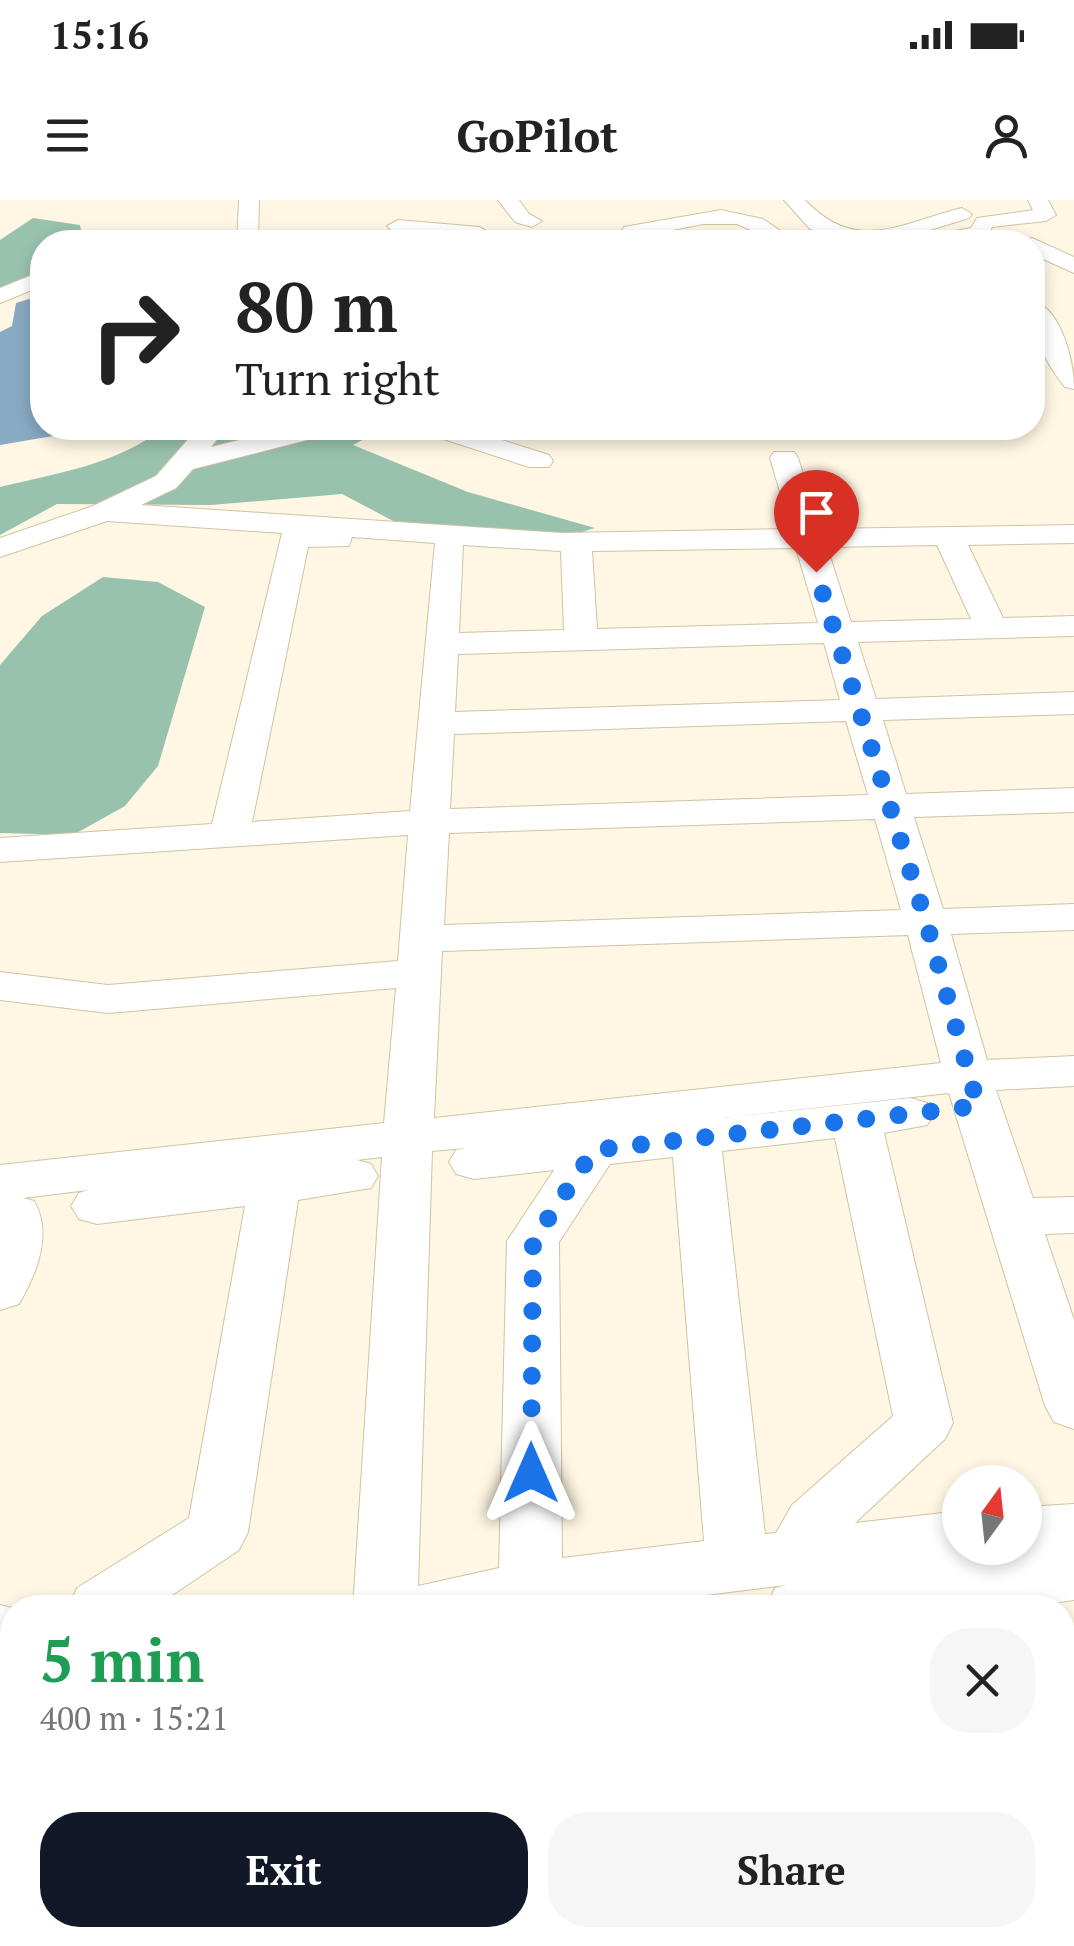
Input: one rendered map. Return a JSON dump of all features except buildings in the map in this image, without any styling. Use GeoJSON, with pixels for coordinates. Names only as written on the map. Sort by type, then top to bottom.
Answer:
{"type":"FeatureCollection","features":[{"type":"Feature","properties":{"kind":"street"},"geometry":{"type":"LineString","coordinates":[[248,230],[249,200]]}},
{"type":"Feature","properties":{"kind":"street"},"geometry":{"type":"LineString","coordinates":[[508,200],[522,218],[532,221]]}},
{"type":"Feature","properties":{"kind":"street"},"geometry":{"type":"LineString","coordinates":[[794,200],[818,225],[836,230]]}},
{"type":"Feature","properties":{"kind":"street"},"geometry":{"type":"LineString","coordinates":[[910,230],[988,200]]}},
{"type":"Feature","properties":{"kind":"street"},"geometry":{"type":"LineString","coordinates":[[980,225],[1046,215],[1038,200]]}},
{"type":"Feature","properties":{"kind":"street"},"geometry":{"type":"LineString","coordinates":[[951,217],[994,230]]}},
{"type":"Feature","properties":{"kind":"street"},"geometry":{"type":"LineString","coordinates":[[639,230],[668,222],[716,218],[743,220],[766,230]]}},
{"type":"Feature","properties":{"kind":"street"},"geometry":{"type":"LineString","coordinates":[[979,230],[980,225]]}},
{"type":"Feature","properties":{"kind":"street"},"geometry":{"type":"LineString","coordinates":[[404,226],[447,230]]}},
{"type":"Feature","properties":{"kind":"street"},"geometry":{"type":"LineString","coordinates":[[1045,242],[1074,241]]}},
{"type":"Feature","properties":{"kind":"street"},"geometry":{"type":"LineString","coordinates":[[1045,250],[1074,266]]}},
{"type":"Feature","properties":{"kind":"street"},"geometry":{"type":"LineString","coordinates":[[0,296],[30,283]]}},
{"type":"Feature","properties":{"kind":"street"},"geometry":{"type":"LineString","coordinates":[[1045,327],[1065,373],[1074,381]]}},
{"type":"Feature","properties":{"kind":"street"},"geometry":{"type":"LineString","coordinates":[[0,548],[104,512],[166,482],[202,440]]}},
{"type":"Feature","properties":{"kind":"street"},"geometry":{"type":"LineString","coordinates":[[184,462],[272,440]]}},
{"type":"Feature","properties":{"kind":"street"},"geometry":{"type":"LineString","coordinates":[[475,440],[539,461]]}},
{"type":"Feature","properties":{"kind":"street"},"geometry":{"type":"LineString","coordinates":[[784,458],[926,921],[973,1091],[1071,1388]]}},
{"type":"Feature","properties":{"kind":"street"},"geometry":{"type":"LineString","coordinates":[[104,512],[572,542],[949,537],[1073,516]]}},
{"type":"Feature","properties":{"kind":"street"},"geometry":{"type":"LineString","coordinates":[[230,833],[296,536],[448,546],[559,546],[572,542]]}},
{"type":"Feature","properties":{"kind":"street"},"geometry":{"type":"LineString","coordinates":[[949,537],[992,629]]}},
{"type":"Feature","properties":{"kind":"street"},"geometry":{"type":"LineString","coordinates":[[572,542],[576,552],[580,641]]}},
{"type":"Feature","properties":{"kind":"street"},"geometry":{"type":"LineString","coordinates":[[387,1595],[408,1154],[448,546]]}},
{"type":"Feature","properties":{"kind":"street"},"geometry":{"type":"LineString","coordinates":[[442,644],[1074,626]]}},
{"type":"Feature","properties":{"kind":"street"},"geometry":{"type":"LineString","coordinates":[[438,724],[1074,703]]}},
{"type":"Feature","properties":{"kind":"street"},"geometry":{"type":"LineString","coordinates":[[0,850],[430,822],[1074,800]]}},
{"type":"Feature","properties":{"kind":"street"},"geometry":{"type":"LineString","coordinates":[[0,986],[108,999],[423,956],[926,921],[1074,916]]}},
{"type":"Feature","properties":{"kind":"street"},"geometry":{"type":"LineString","coordinates":[[5,1205],[274,1187],[408,1154],[594,1150],[856,1120],[1074,1071]]}},
{"type":"Feature","properties":{"kind":"street"},"geometry":{"type":"LineString","coordinates":[[5,1205],[408,1154],[973,1091]]}},
{"type":"Feature","properties":{"kind":"street"},"geometry":{"type":"LineString","coordinates":[[777,1575],[814,1523],[924,1424],[856,1120]]}},
{"type":"Feature","properties":{"kind":"street"},"geometry":{"type":"LineString","coordinates":[[696,1140],[777,1575]]}},
{"type":"Feature","properties":{"kind":"street"},"geometry":{"type":"LineString","coordinates":[[530,1589],[533,1241],[594,1150]]}},
{"type":"Feature","properties":{"kind":"street"},"geometry":{"type":"LineString","coordinates":[[120,1595],[217,1532],[274,1187]]}},
{"type":"Feature","properties":{"kind":"street"},"geometry":{"type":"LineString","coordinates":[[0,1290],[19,1236],[5,1205]]}},
{"type":"Feature","properties":{"kind":"street"},"geometry":{"type":"LineString","coordinates":[[1014,1217],[1074,1215]]}},
{"type":"Feature","properties":{"kind":"street"},"geometry":{"type":"LineString","coordinates":[[1042,1532],[1074,1530]]}},
{"type":"Feature","properties":{"kind":"street"},"geometry":{"type":"LineString","coordinates":[[500,1595],[530,1589],[777,1575],[956,1578],[1074,1574]]}},
{"type":"Feature","properties":{"kind":"green space"},"geometry":{"type":"Polygon","coordinates":[[[33,218],[80,225],[81,230],[30,230],[30,288],[0,302],[0,240],[33,218]]]}},
{"type":"Feature","properties":{"kind":"green space"},"geometry":{"type":"Polygon","coordinates":[[[146,440],[362,440],[353,445],[468,492],[595,528],[572,535],[397,523],[342,494],[211,505],[57,504],[0,535],[0,487],[64,472],[127,451],[146,440]]]}},
{"type":"Feature","properties":{"kind":"green space"},"geometry":{"type":"Polygon","coordinates":[[[103,577],[158,582],[205,607],[158,766],[125,806],[73,835],[0,833],[0,665],[42,616],[103,577]]]}},
{"type":"Feature","properties":{"kind":"water"},"geometry":{"type":"Polygon","coordinates":[[[30,299],[30,440],[0,445],[0,332],[12,326],[16,303],[30,299]]]}},
{"type":"Feature","properties":{"kind":"route"},"geometry":{"type":"LineString","coordinates":[[531,1473],[533,1241],[594,1150],[978,1106],[882,774],[816,572]]}}]}
